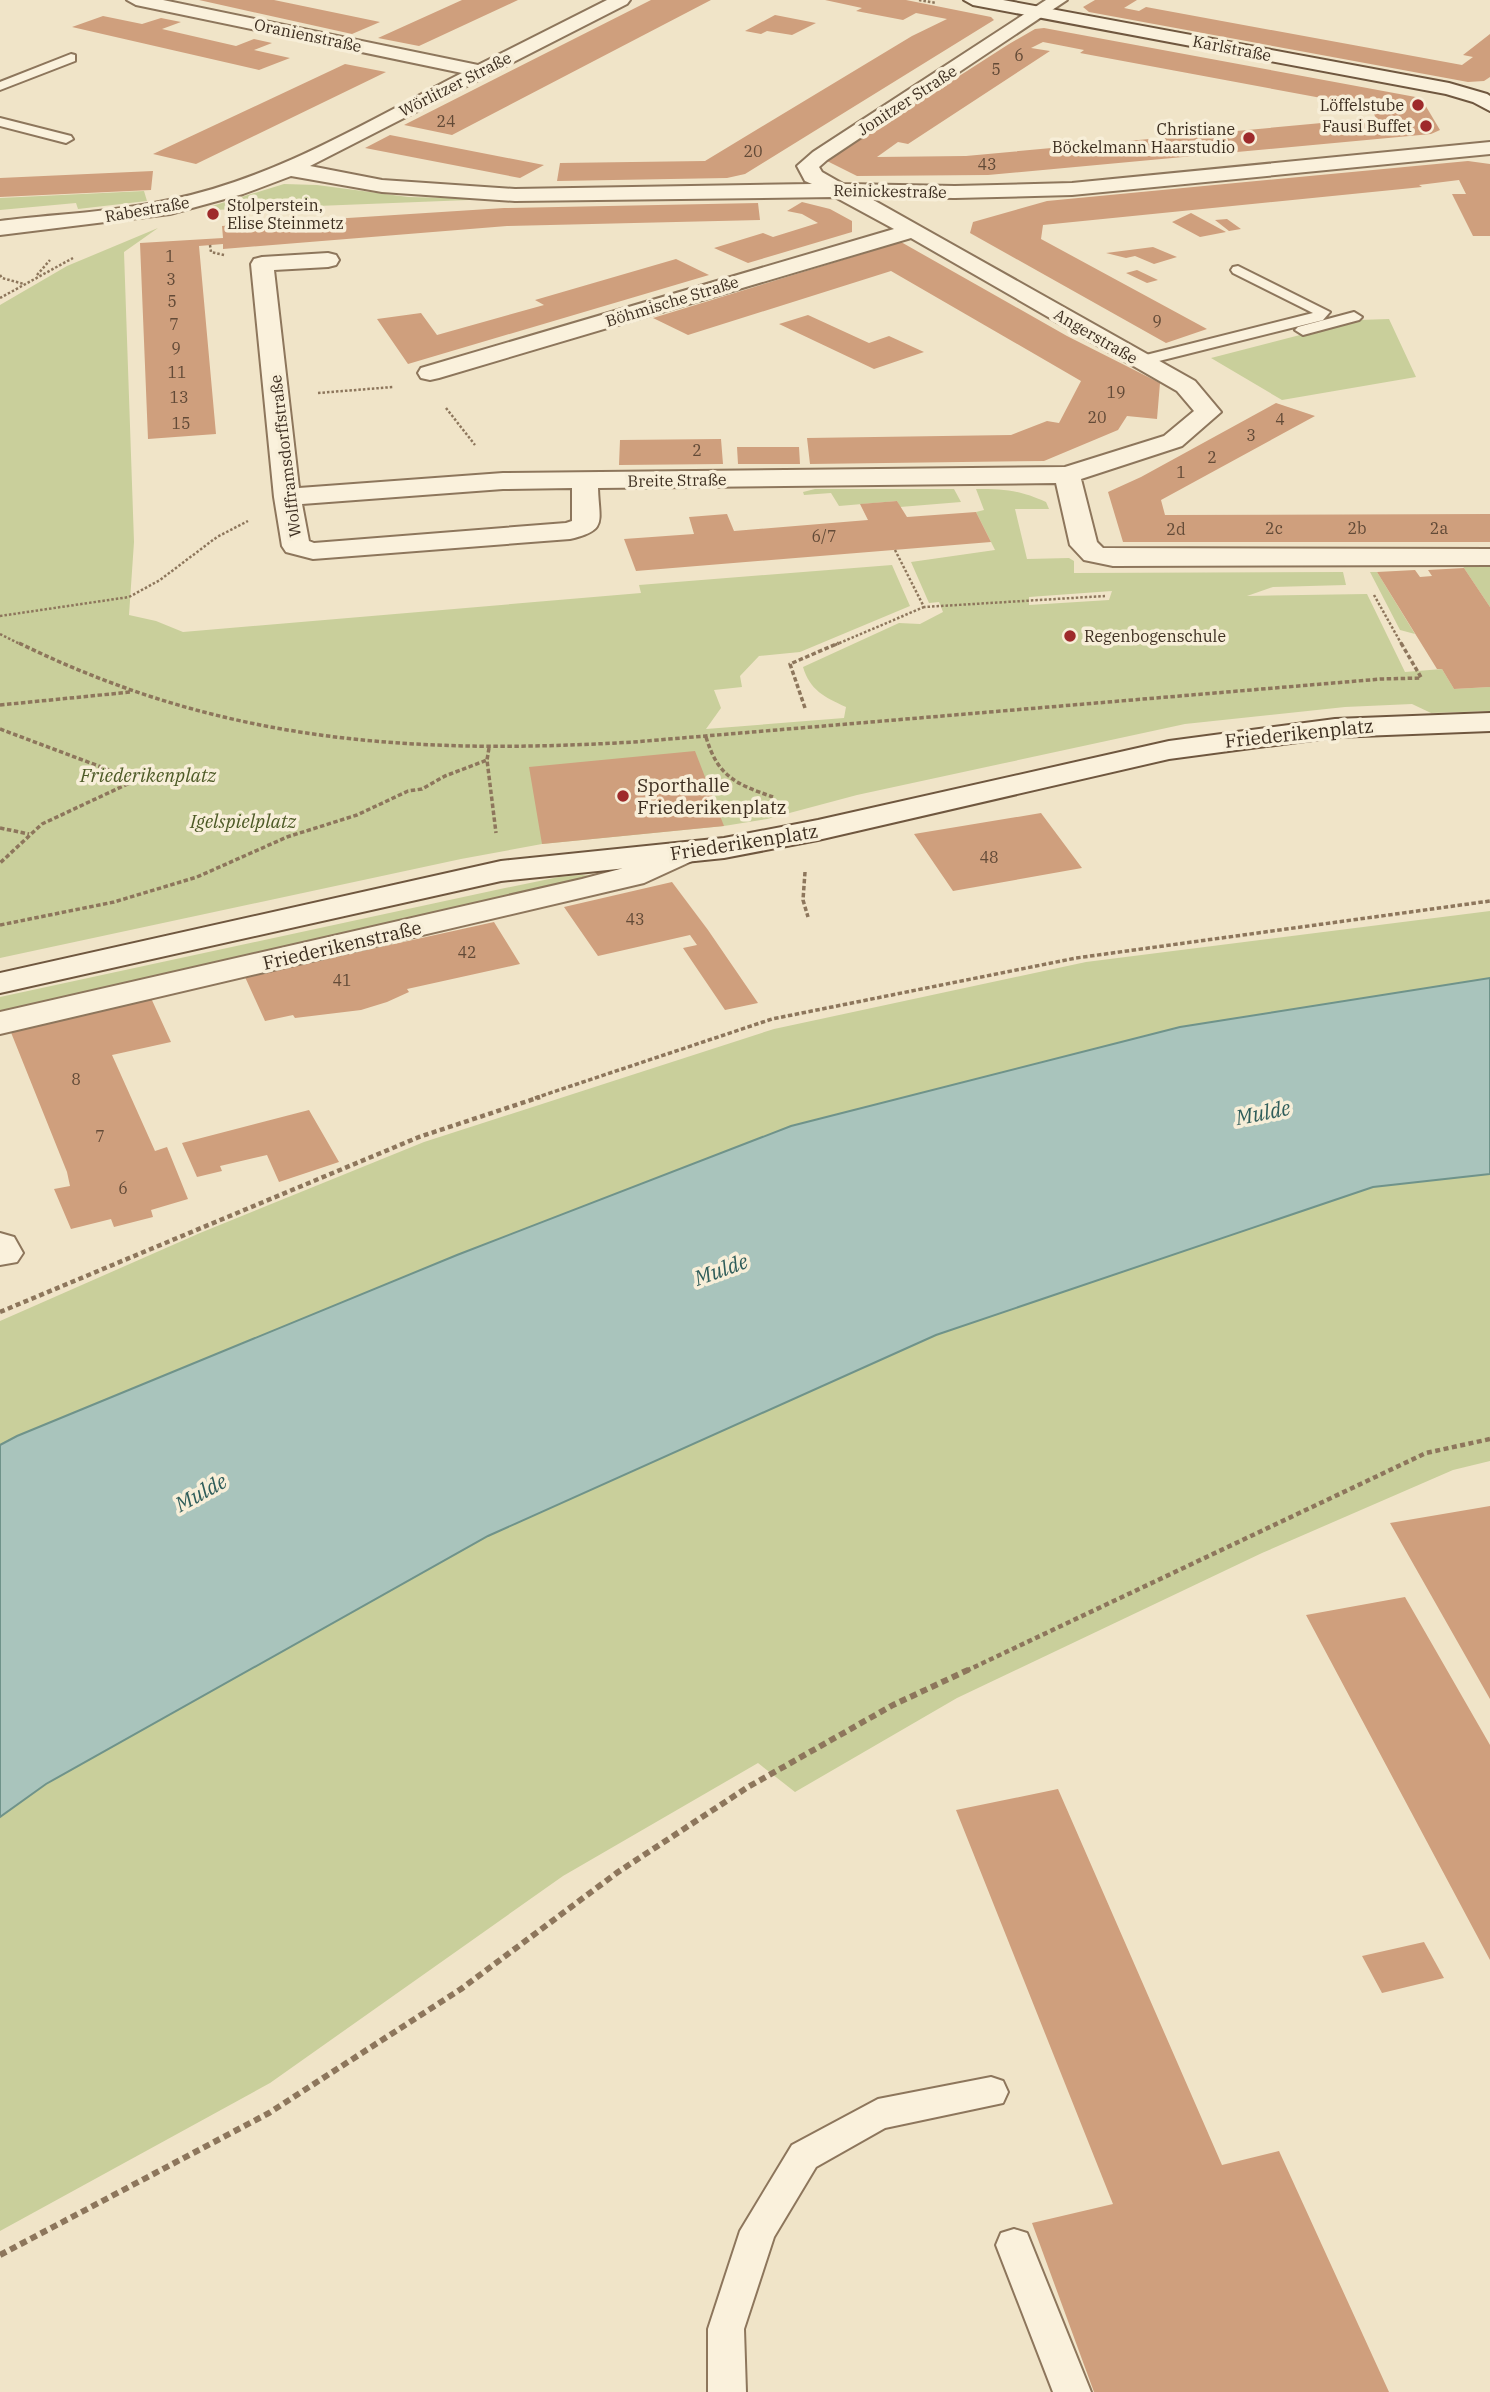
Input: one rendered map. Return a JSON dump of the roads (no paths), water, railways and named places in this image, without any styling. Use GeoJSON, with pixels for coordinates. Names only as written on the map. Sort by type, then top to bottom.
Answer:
{"type":"FeatureCollection","features":[{"type":"Feature","properties":{"kind":"street","name":"Oranienstraße"},"geometry":{"type":"LineString","coordinates":[[136,0],[479,71]]}},
{"type":"Feature","properties":{"kind":"street","name":"Wörlitzer Straße"},"geometry":{"type":"LineString","coordinates":[[289,169],[621,0]]}},
{"type":"Feature","properties":{"kind":"street","name":"Karlstraße"},"geometry":{"type":"LineString","coordinates":[[973,0],[1449,89],[1490,104]]}},
{"type":"Feature","properties":{"kind":"street"},"geometry":{"type":"LineString","coordinates":[[1041,13],[1058,0]]}},
{"type":"Feature","properties":{"kind":"street","name":"Jonitzer Straße"},"geometry":{"type":"LineString","coordinates":[[840,190],[813,176],[808,166],[1041,13]]}},
{"type":"Feature","properties":{"kind":"street","name":"Reinickestraße"},"geometry":{"type":"LineString","coordinates":[[289,169],[382,186],[514,195],[840,190],[955,192],[1072,189],[1490,148]]}},
{"type":"Feature","properties":{"kind":"street","name":"Rabestraße"},"geometry":{"type":"LineString","coordinates":[[0,228],[170,207],[235,189],[289,169]]}},
{"type":"Feature","properties":{"kind":"street","name":"Angerstraße"},"geometry":{"type":"LineString","coordinates":[[840,190],[1186,386],[1208,412],[1173,441],[1067,475]]}},
{"type":"Feature","properties":{"kind":"street","name":"Böhmische Straße"},"geometry":{"type":"LineString","coordinates":[[429,379],[913,230]]}},
{"type":"Feature","properties":{"kind":"street","name":"Wolfframsdorffstraße"},"geometry":{"type":"LineString","coordinates":[[328,260],[262,264],[296,546],[313,551],[570,531],[586,525],[584,481]]}},
{"type":"Feature","properties":{"kind":"street"},"geometry":{"type":"LineString","coordinates":[[1067,475],[1084,545],[1094,554],[1113,558],[1490,557]]}},
{"type":"Feature","properties":{"kind":"street","name":"Breite Straße"},"geometry":{"type":"LineString","coordinates":[[289,505],[503,481],[1067,475]]}},
{"type":"Feature","properties":{"kind":"street","name":"Friederikenplatz"},"geometry":{"type":"LineString","coordinates":[[0,983],[501,871],[680,854],[818,830],[1121,760],[1224,741],[1335,728],[1490,722]]}},
{"type":"Feature","properties":{"kind":"street","name":"Friederikenstraße"},"geometry":{"type":"LineString","coordinates":[[0,1023],[585,888],[632,876],[680,854]]}},
{"type":"Feature","properties":{"kind":"lane"},"geometry":{"type":"LineString","coordinates":[[0,86],[71,58]]}},
{"type":"Feature","properties":{"kind":"lane"},"geometry":{"type":"LineString","coordinates":[[0,122],[66,139]]}},
{"type":"Feature","properties":{"kind":"lane"},"geometry":{"type":"LineString","coordinates":[[1146,365],[1318,317],[1322,312],[1238,270]]}},
{"type":"Feature","properties":{"kind":"lane"},"geometry":{"type":"LineString","coordinates":[[1146,365],[1353,317]]}},
{"type":"Feature","properties":{"kind":"lane"},"geometry":{"type":"LineString","coordinates":[[727,2392],[726,2329],[758,2231],[804,2156],[878,2114],[990,2092]]}},
{"type":"Feature","properties":{"kind":"lane"},"geometry":{"type":"LineString","coordinates":[[1014,2245],[1072,2392]]}},
{"type":"Feature","properties":{"kind":"water","name":"Mulde"},"geometry":{"type":"Polygon","coordinates":[[[1490,978],[1490,1174],[1373,1187],[936,1335],[488,1536],[46,1784],[0,1817],[0,1445],[457,1255],[791,1126],[1180,1027],[1490,978]]]}},
{"type":"Feature","properties":{"kind":"place","name":"Löffelstube"},"geometry":{"type":"Point","coordinates":[1418,105]}},
{"type":"Feature","properties":{"kind":"place","name":"Fausi Buffet"},"geometry":{"type":"Point","coordinates":[1426,126]}},
{"type":"Feature","properties":{"kind":"place","name":"Christiane Böckelmann Haarstudio"},"geometry":{"type":"Point","coordinates":[1249,138]}},
{"type":"Feature","properties":{"kind":"place","name":"Stolperstein, Elise Steinmetz"},"geometry":{"type":"Point","coordinates":[213,214]}},
{"type":"Feature","properties":{"kind":"place","name":"Regenbogenschule"},"geometry":{"type":"Point","coordinates":[1070,636]}},
{"type":"Feature","properties":{"kind":"place","name":"Sporthalle Friederikenplatz"},"geometry":{"type":"Point","coordinates":[623,796]}},
{"type":"Feature","properties":{"kind":"park label","name":"Igelspielplatz"},"geometry":{"type":"Point","coordinates":[243,821]}}]}
